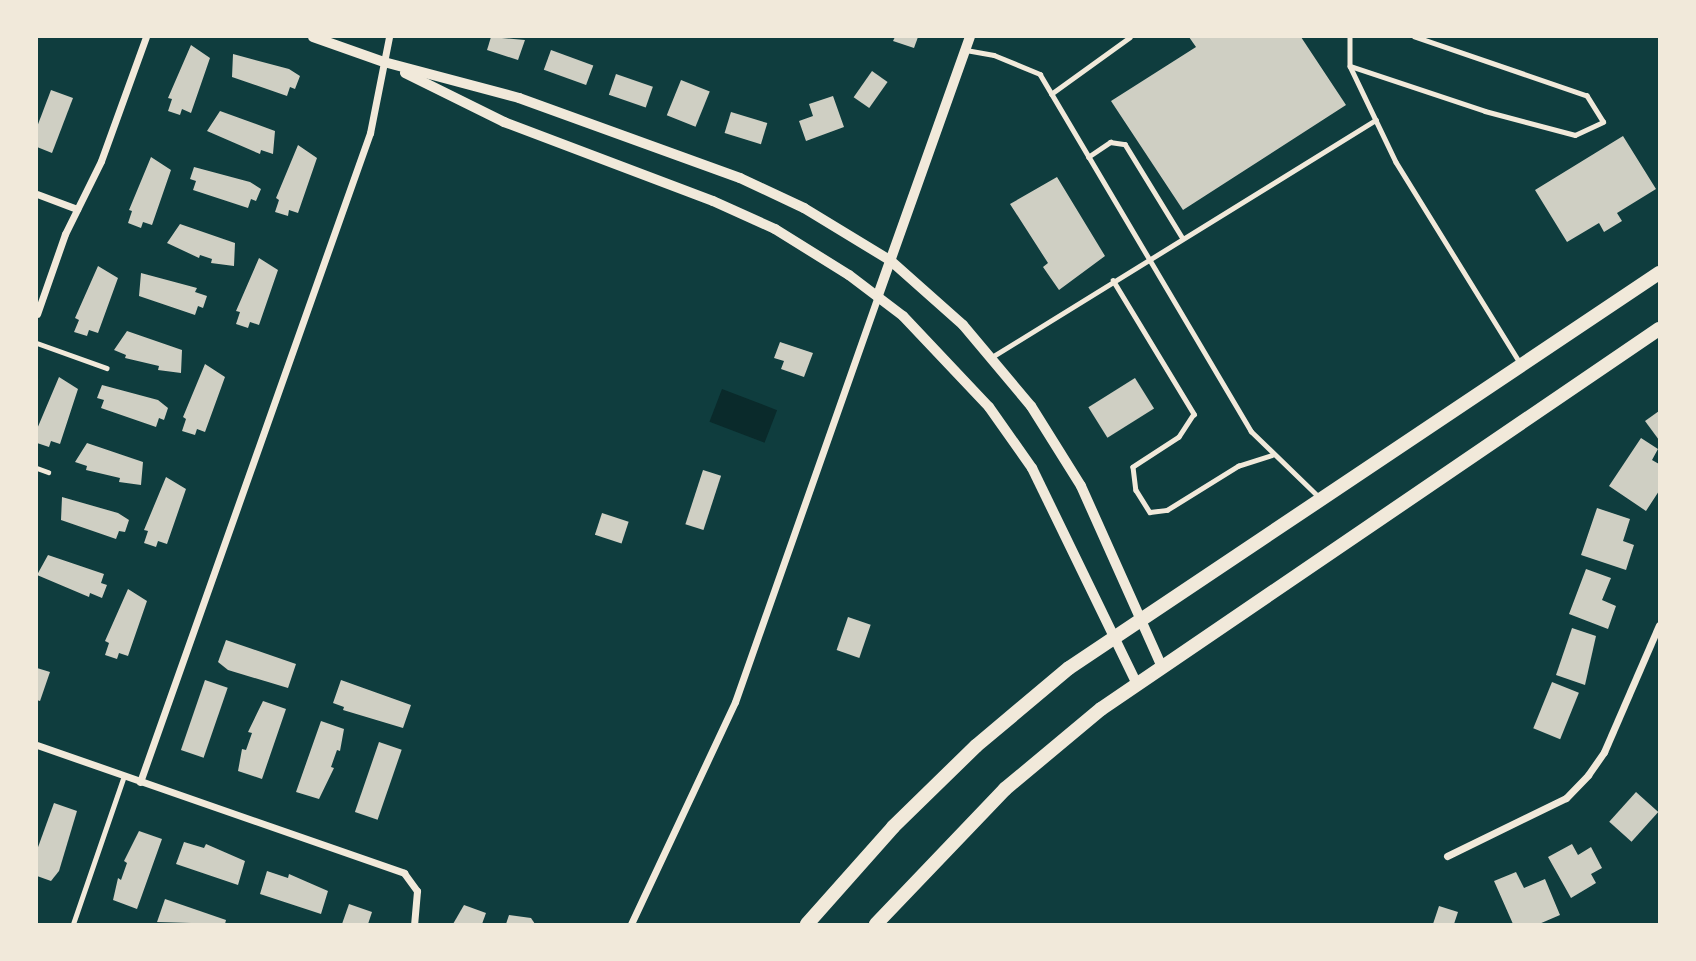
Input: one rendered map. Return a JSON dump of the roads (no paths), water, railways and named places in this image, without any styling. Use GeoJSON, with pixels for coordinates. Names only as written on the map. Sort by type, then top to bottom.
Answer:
{"type":"FeatureCollection","features":[{"type":"Feature","properties":{"kind":"main road"},"geometry":{"type":"LineString","coordinates":[[807,924],[893,827],[967,754],[1111,637],[1523,368],[1659,273]]}},
{"type":"Feature","properties":{"kind":"main road"},"geometry":{"type":"LineString","coordinates":[[876,924],[1005,789],[1137,684],[1659,329]]}},
{"type":"Feature","properties":{"kind":"street"},"geometry":{"type":"LineString","coordinates":[[37,314],[77,209],[100,161],[146,37]]}},
{"type":"Feature","properties":{"kind":"street"},"geometry":{"type":"LineString","coordinates":[[313,37],[384,62],[519,98],[740,178],[804,208],[891,261],[992,357],[1031,406],[1081,486],[1162,667]]}},
{"type":"Feature","properties":{"kind":"street"},"geometry":{"type":"LineString","coordinates":[[140,782],[370,133],[389,37]]}},
{"type":"Feature","properties":{"kind":"street"},"geometry":{"type":"LineString","coordinates":[[631,924],[735,702],[970,37]]}},
{"type":"Feature","properties":{"kind":"street"},"geometry":{"type":"LineString","coordinates":[[384,62],[504,122],[743,214],[812,250],[878,296],[960,373],[1012,439],[1055,512],[1111,637],[1137,684]]}},
{"type":"Feature","properties":{"kind":"street"},"geometry":{"type":"LineString","coordinates":[[37,194],[77,209]]}},
{"type":"Feature","properties":{"kind":"street"},"geometry":{"type":"LineString","coordinates":[[1447,856],[1566,798],[1588,775],[1604,752],[1658,631]]}},
{"type":"Feature","properties":{"kind":"street"},"geometry":{"type":"LineString","coordinates":[[37,745],[404,873],[417,891],[414,924]]}},
{"type":"Feature","properties":{"kind":"lane"},"geometry":{"type":"LineString","coordinates":[[1051,94],[1130,37]]}},
{"type":"Feature","properties":{"kind":"lane"},"geometry":{"type":"LineString","coordinates":[[1350,37],[1350,66],[1396,162],[1523,368]]}},
{"type":"Feature","properties":{"kind":"lane"},"geometry":{"type":"LineString","coordinates":[[1350,66],[1485,111],[1574,135],[1603,122],[1587,96],[1415,37]]}},
{"type":"Feature","properties":{"kind":"lane"},"geometry":{"type":"LineString","coordinates":[[965,50],[994,55],[1040,74],[1251,431],[1272,455],[1323,499]]}},
{"type":"Feature","properties":{"kind":"lane"},"geometry":{"type":"LineString","coordinates":[[992,357],[1182,237],[1376,120]]}},
{"type":"Feature","properties":{"kind":"lane"},"geometry":{"type":"LineString","coordinates":[[1088,157],[1110,142],[1125,144],[1182,237]]}},
{"type":"Feature","properties":{"kind":"lane"},"geometry":{"type":"LineString","coordinates":[[1113,280],[1194,414],[1179,438],[1133,467],[1136,491],[1150,512],[1167,510],[1238,466],[1272,455]]}},
{"type":"Feature","properties":{"kind":"lane"},"geometry":{"type":"LineString","coordinates":[[37,343],[107,368]]}},
{"type":"Feature","properties":{"kind":"lane"},"geometry":{"type":"LineString","coordinates":[[37,468],[48,472]]}},
{"type":"Feature","properties":{"kind":"lane"},"geometry":{"type":"LineString","coordinates":[[73,924],[124,776]]}},
{"type":"Feature","properties":{"kind":"water"},"geometry":{"type":"Polygon","coordinates":[[[722,389],[777,410],[765,443],[709,422],[722,389]]]}}]}
